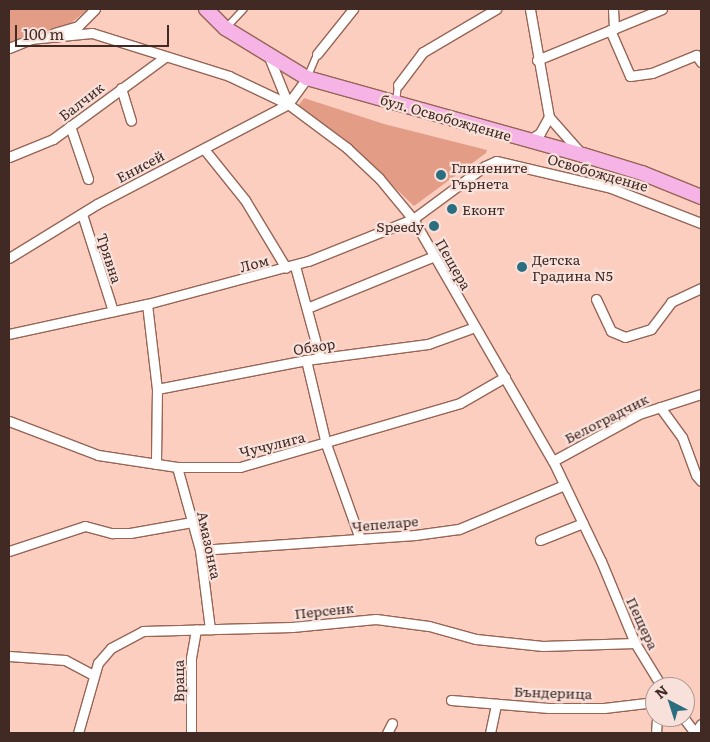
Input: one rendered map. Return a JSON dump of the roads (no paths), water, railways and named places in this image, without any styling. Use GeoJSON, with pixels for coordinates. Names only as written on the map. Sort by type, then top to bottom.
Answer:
{"type":"FeatureCollection","features":[{"type":"Feature","properties":{"kind":"main road","name":"бул. Освобождение"},"geometry":{"type":"LineString","coordinates":[[206,9],[225,28],[269,57],[306,78],[583,155],[642,173],[701,197]]}},
{"type":"Feature","properties":{"kind":"street"},"geometry":{"type":"LineString","coordinates":[[9,48],[78,26],[95,9]]}},
{"type":"Feature","properties":{"kind":"street"},"geometry":{"type":"LineString","coordinates":[[225,28],[244,9]]}},
{"type":"Feature","properties":{"kind":"street"},"geometry":{"type":"LineString","coordinates":[[288,104],[306,78],[317,54],[353,9]]}},
{"type":"Feature","properties":{"kind":"street"},"geometry":{"type":"LineString","coordinates":[[396,103],[398,84],[415,59],[432,46],[496,9]]}},
{"type":"Feature","properties":{"kind":"street"},"geometry":{"type":"LineString","coordinates":[[530,9],[548,117],[583,155]]}},
{"type":"Feature","properties":{"kind":"street"},"geometry":{"type":"LineString","coordinates":[[613,9],[612,29],[630,76],[652,73],[696,55],[701,62]]}},
{"type":"Feature","properties":{"kind":"street"},"geometry":{"type":"LineString","coordinates":[[537,60],[662,9]]}},
{"type":"Feature","properties":{"kind":"street","name":"Пещера"},"geometry":{"type":"LineString","coordinates":[[30,40],[92,33],[229,76],[288,104],[347,148],[379,178],[413,219],[432,257],[476,327],[553,461],[635,643],[656,677]]}},
{"type":"Feature","properties":{"kind":"street","name":"Балчик"},"geometry":{"type":"LineString","coordinates":[[9,156],[38,147],[165,57]]}},
{"type":"Feature","properties":{"kind":"street"},"geometry":{"type":"LineString","coordinates":[[269,57],[288,104]]}},
{"type":"Feature","properties":{"kind":"street"},"geometry":{"type":"LineString","coordinates":[[121,88],[131,120]]}},
{"type":"Feature","properties":{"kind":"street","name":"Енисей"},"geometry":{"type":"LineString","coordinates":[[9,258],[82,214],[288,104]]}},
{"type":"Feature","properties":{"kind":"street"},"geometry":{"type":"LineString","coordinates":[[529,140],[540,133],[548,117]]}},
{"type":"Feature","properties":{"kind":"street"},"geometry":{"type":"LineString","coordinates":[[70,126],[88,179]]}},
{"type":"Feature","properties":{"kind":"street"},"geometry":{"type":"LineString","coordinates":[[204,148],[245,200],[291,267],[307,308],[320,358]]}},
{"type":"Feature","properties":{"kind":"street","name":"Освобождение"},"geometry":{"type":"LineString","coordinates":[[484,166],[496,161],[509,162],[611,188],[701,223]]}},
{"type":"Feature","properties":{"kind":"street","name":"Лом"},"geometry":{"type":"LineString","coordinates":[[9,334],[147,304],[291,267],[413,219],[484,166]]}},
{"type":"Feature","properties":{"kind":"street","name":"Трявна"},"geometry":{"type":"LineString","coordinates":[[82,214],[113,311]]}},
{"type":"Feature","properties":{"kind":"street"},"geometry":{"type":"LineString","coordinates":[[307,308],[432,257]]}},
{"type":"Feature","properties":{"kind":"street"},"geometry":{"type":"LineString","coordinates":[[596,299],[611,331],[624,337],[650,329],[671,302],[701,288]]}},
{"type":"Feature","properties":{"kind":"street"},"geometry":{"type":"LineString","coordinates":[[147,304],[156,389],[156,464]]}},
{"type":"Feature","properties":{"kind":"street","name":"Обзор"},"geometry":{"type":"LineString","coordinates":[[156,389],[306,360],[428,344],[476,327]]}},
{"type":"Feature","properties":{"kind":"street"},"geometry":{"type":"LineString","coordinates":[[306,360],[326,444],[360,540]]}},
{"type":"Feature","properties":{"kind":"street","name":"Чучулига"},"geometry":{"type":"LineString","coordinates":[[9,421],[98,455],[177,467],[240,467],[326,444],[460,403],[505,377]]}},
{"type":"Feature","properties":{"kind":"street","name":"Белоградчик"},"geometry":{"type":"LineString","coordinates":[[553,461],[620,424],[660,407],[701,394]]}},
{"type":"Feature","properties":{"kind":"street"},"geometry":{"type":"LineString","coordinates":[[660,407],[682,436],[698,478]]}},
{"type":"Feature","properties":{"kind":"street","name":"Амазонка"},"geometry":{"type":"LineString","coordinates":[[177,467],[200,550],[210,629]]}},
{"type":"Feature","properties":{"kind":"street","name":"Чепеларе"},"geometry":{"type":"LineString","coordinates":[[200,550],[360,540],[459,529],[564,485]]}},
{"type":"Feature","properties":{"kind":"street"},"geometry":{"type":"LineString","coordinates":[[9,551],[85,526],[112,533],[130,533],[192,522]]}},
{"type":"Feature","properties":{"kind":"street"},"geometry":{"type":"LineString","coordinates":[[540,540],[583,524]]}},
{"type":"Feature","properties":{"kind":"street","name":"Персенк"},"geometry":{"type":"LineString","coordinates":[[78,733],[93,675],[98,663],[110,648],[135,632],[292,627],[376,619],[429,626],[476,639],[543,646],[635,643]]}},
{"type":"Feature","properties":{"kind":"street","name":"Враца"},"geometry":{"type":"LineString","coordinates":[[191,733],[191,658],[196,629]]}},
{"type":"Feature","properties":{"kind":"street"},"geometry":{"type":"LineString","coordinates":[[9,656],[66,660],[93,675]]}},
{"type":"Feature","properties":{"kind":"street","name":"Бъндерица"},"geometry":{"type":"LineString","coordinates":[[451,700],[496,704],[604,708],[645,703]]}},
{"type":"Feature","properties":{"kind":"street"},"geometry":{"type":"LineString","coordinates":[[490,733],[496,704]]}},
{"type":"Feature","properties":{"kind":"street"},"geometry":{"type":"LineString","coordinates":[[387,733],[392,723]]}},
{"type":"Feature","properties":{"kind":"street"},"geometry":{"type":"LineString","coordinates":[[694,733],[701,724]]}},
{"type":"Feature","properties":{"kind":"place","name":"Глинените Гърнета"},"geometry":{"type":"Point","coordinates":[441,175]}},
{"type":"Feature","properties":{"kind":"place","name":"Еконт"},"geometry":{"type":"Point","coordinates":[452,209]}},
{"type":"Feature","properties":{"kind":"place","name":"Speedy"},"geometry":{"type":"Point","coordinates":[434,226]}},
{"type":"Feature","properties":{"kind":"place","name":"Детска Градина N5"},"geometry":{"type":"Point","coordinates":[522,267]}}]}
